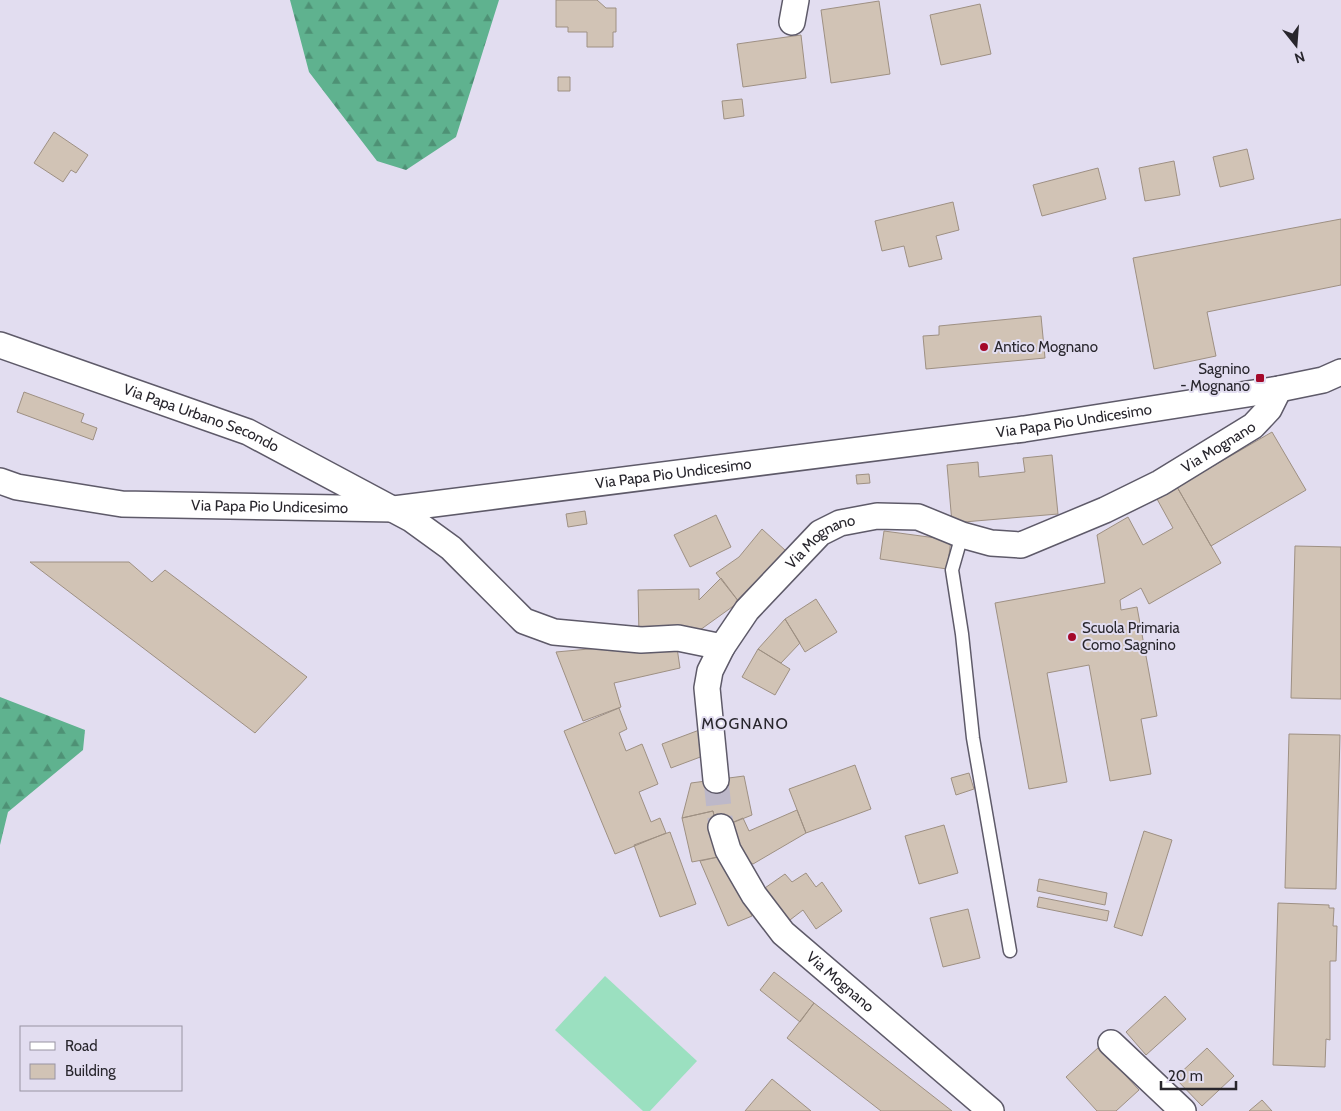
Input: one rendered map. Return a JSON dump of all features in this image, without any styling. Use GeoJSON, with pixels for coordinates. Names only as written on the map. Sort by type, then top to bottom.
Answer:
{"type":"FeatureCollection","features":[{"type":"Feature","properties":{"kind":"street","name":"Via Papa Urbano Secondo"},"geometry":{"type":"LineString","coordinates":[[0,345],[248,432],[394,510]]}},
{"type":"Feature","properties":{"kind":"street","name":"Via Papa Pio Undicesimo"},"geometry":{"type":"LineString","coordinates":[[0,481],[17,487],[122,504],[394,510],[1024,429],[1279,389],[1323,380],[1341,372]]}},
{"type":"Feature","properties":{"kind":"street","name":"Via Mognano"},"geometry":{"type":"LineString","coordinates":[[716,780],[707,688],[710,671],[722,647],[747,610],[820,534],[840,522],[877,516],[918,517],[962,535],[991,543],[1021,545],[1105,510],[1160,483],[1252,426],[1270,410],[1279,389]]}},
{"type":"Feature","properties":{"kind":"street"},"geometry":{"type":"LineString","coordinates":[[394,510],[411,519],[451,548],[524,621],[554,632],[640,640],[678,638],[722,647]]}},
{"type":"Feature","properties":{"kind":"street","name":"Via Mognano"},"geometry":{"type":"LineString","coordinates":[[721,827],[728,850],[754,895],[783,933],[991,1111]]}},
{"type":"Feature","properties":{"kind":"street"},"geometry":{"type":"LineString","coordinates":[[1111,1043],[1183,1111]]}},
{"type":"Feature","properties":{"kind":"lane"},"geometry":{"type":"LineString","coordinates":[[962,535],[952,570],[962,634],[973,738],[1010,951]]}},
{"type":"Feature","properties":{"kind":"green space"},"geometry":{"type":"Polygon","coordinates":[[[290,0],[499,0],[456,137],[406,170],[377,161],[309,72],[290,0]]]}},
{"type":"Feature","properties":{"kind":"green space"},"geometry":{"type":"Polygon","coordinates":[[[0,697],[85,730],[83,750],[8,812],[0,845],[0,697]]]}},
{"type":"Feature","properties":{"kind":"green space"},"geometry":{"type":"Polygon","coordinates":[[[605,976],[697,1061],[650,1111],[643,1111],[555,1030],[605,976]]]}},
{"type":"Feature","properties":{"kind":"building"},"geometry":{"type":"Polygon","coordinates":[[[556,0],[597,0],[606,8],[616,8],[616,32],[613,32],[613,47],[587,47],[587,32],[568,32],[568,27],[556,27],[556,0]]]}},
{"type":"Feature","properties":{"kind":"building"},"geometry":{"type":"Polygon","coordinates":[[[879,1],[890,74],[831,83],[821,10],[879,1]]]}},
{"type":"Feature","properties":{"kind":"building"},"geometry":{"type":"Polygon","coordinates":[[[980,4],[991,54],[941,65],[930,15],[980,4]]]}},
{"type":"Feature","properties":{"kind":"building"},"geometry":{"type":"Polygon","coordinates":[[[801,35],[806,78],[743,87],[737,44],[801,35]]]}},
{"type":"Feature","properties":{"kind":"building"},"geometry":{"type":"Polygon","coordinates":[[[558,77],[570,77],[570,91],[558,91],[558,77]]]}},
{"type":"Feature","properties":{"kind":"building"},"geometry":{"type":"Polygon","coordinates":[[[742,99],[744,116],[724,119],[722,101],[742,99]]]}},
{"type":"Feature","properties":{"kind":"building"},"geometry":{"type":"Polygon","coordinates":[[[54,132],[88,155],[76,173],[71,170],[63,182],[34,163],[54,132]]]}},
{"type":"Feature","properties":{"kind":"building"},"geometry":{"type":"Polygon","coordinates":[[[1247,149],[1254,179],[1220,187],[1213,157],[1247,149]]]}},
{"type":"Feature","properties":{"kind":"building"},"geometry":{"type":"Polygon","coordinates":[[[1174,161],[1180,195],[1145,201],[1139,168],[1174,161]]]}},
{"type":"Feature","properties":{"kind":"building"},"geometry":{"type":"Polygon","coordinates":[[[1098,168],[1106,199],[1042,216],[1033,185],[1098,168]]]}},
{"type":"Feature","properties":{"kind":"building"},"geometry":{"type":"Polygon","coordinates":[[[953,202],[959,230],[936,236],[942,259],[909,267],[904,246],[882,251],[875,221],[953,202]]]}},
{"type":"Feature","properties":{"kind":"building"},"geometry":{"type":"Polygon","coordinates":[[[1341,219],[1341,285],[1207,312],[1216,356],[1154,369],[1133,258],[1341,219]]]}},
{"type":"Feature","properties":{"kind":"building","name":"Antico Mognano"},"geometry":{"type":"Polygon","coordinates":[[[1041,316],[1045,358],[926,369],[923,336],[939,335],[939,326],[1041,316]]]}},
{"type":"Feature","properties":{"kind":"building"},"geometry":{"type":"Polygon","coordinates":[[[24,392],[84,414],[81,422],[97,428],[93,440],[17,412],[24,392]]]}},
{"type":"Feature","properties":{"kind":"building"},"geometry":{"type":"Polygon","coordinates":[[[1272,432],[1306,490],[1211,546],[1177,487],[1272,432]]]}},
{"type":"Feature","properties":{"kind":"building"},"geometry":{"type":"Polygon","coordinates":[[[1052,455],[1058,514],[952,523],[947,465],[978,462],[979,477],[1025,472],[1023,458],[1052,455]]]}},
{"type":"Feature","properties":{"kind":"building"},"geometry":{"type":"Polygon","coordinates":[[[869,474],[870,483],[857,484],[856,475],[869,474]]]}},
{"type":"Feature","properties":{"kind":"building","name":"Scuola Primaria Como Sagnino"},"geometry":{"type":"Polygon","coordinates":[[[1177,487],[1221,563],[1149,604],[1141,588],[1120,600],[1121,610],[1137,607],[1157,716],[1141,719],[1151,774],[1110,781],[1089,665],[1047,673],[1067,782],[1029,789],[995,603],[1105,583],[1097,535],[1128,517],[1143,545],[1173,528],[1157,499],[1177,487]]]}},
{"type":"Feature","properties":{"kind":"building"},"geometry":{"type":"Polygon","coordinates":[[[585,511],[587,524],[568,527],[566,514],[585,511]]]}},
{"type":"Feature","properties":{"kind":"building"},"geometry":{"type":"Polygon","coordinates":[[[716,515],[731,547],[690,567],[674,535],[716,515]]]}},
{"type":"Feature","properties":{"kind":"building"},"geometry":{"type":"Polygon","coordinates":[[[762,529],[786,551],[739,602],[716,573],[739,557],[762,529]]]}},
{"type":"Feature","properties":{"kind":"building"},"geometry":{"type":"Polygon","coordinates":[[[884,531],[951,540],[947,569],[880,559],[884,531]]]}},
{"type":"Feature","properties":{"kind":"building"},"geometry":{"type":"Polygon","coordinates":[[[1295,546],[1341,547],[1341,699],[1291,698],[1295,546]]]}},
{"type":"Feature","properties":{"kind":"building"},"geometry":{"type":"Polygon","coordinates":[[[30,562],[129,562],[152,582],[165,570],[307,677],[255,733],[30,562]]]}},
{"type":"Feature","properties":{"kind":"building"},"geometry":{"type":"Polygon","coordinates":[[[721,578],[739,602],[693,635],[639,635],[638,590],[699,589],[699,600],[721,578]]]}},
{"type":"Feature","properties":{"kind":"building"},"geometry":{"type":"Polygon","coordinates":[[[816,599],[837,632],[805,652],[785,619],[816,599]]]}},
{"type":"Feature","properties":{"kind":"building"},"geometry":{"type":"Polygon","coordinates":[[[785,619],[800,643],[781,663],[758,649],[785,619]]]}},
{"type":"Feature","properties":{"kind":"building"},"geometry":{"type":"Polygon","coordinates":[[[676,641],[680,668],[614,683],[621,707],[583,721],[556,652],[676,641]]]}},
{"type":"Feature","properties":{"kind":"building"},"geometry":{"type":"Polygon","coordinates":[[[758,649],[790,669],[775,695],[742,677],[758,649]]]}},
{"type":"Feature","properties":{"kind":"building"},"geometry":{"type":"Polygon","coordinates":[[[619,708],[627,729],[619,733],[626,751],[642,744],[658,784],[639,792],[651,822],[660,818],[666,833],[615,854],[564,731],[619,708]]]}},
{"type":"Feature","properties":{"kind":"building"},"geometry":{"type":"Polygon","coordinates":[[[702,729],[711,753],[671,768],[662,744],[702,729]]]}},
{"type":"Feature","properties":{"kind":"building"},"geometry":{"type":"Polygon","coordinates":[[[1289,734],[1340,735],[1336,889],[1285,888],[1289,734]]]}},
{"type":"Feature","properties":{"kind":"building"},"geometry":{"type":"Polygon","coordinates":[[[855,765],[871,809],[806,833],[789,789],[855,765]]]}},
{"type":"Feature","properties":{"kind":"building"},"geometry":{"type":"Polygon","coordinates":[[[969,773],[974,789],[956,795],[951,778],[969,773]]]}},
{"type":"Feature","properties":{"kind":"building"},"geometry":{"type":"Polygon","coordinates":[[[744,776],[752,815],[717,829],[713,811],[682,818],[691,783],[744,776]]]}},
{"type":"Feature","properties":{"kind":"building"},"geometry":{"type":"Polygon","coordinates":[[[797,810],[806,833],[753,864],[732,852],[724,826],[743,818],[749,831],[797,810]]]}},
{"type":"Feature","properties":{"kind":"building"},"geometry":{"type":"Polygon","coordinates":[[[713,811],[723,856],[692,862],[682,818],[713,811]]]}},
{"type":"Feature","properties":{"kind":"building"},"geometry":{"type":"Polygon","coordinates":[[[944,825],[958,873],[919,884],[905,836],[944,825]]]}},
{"type":"Feature","properties":{"kind":"building"},"geometry":{"type":"Polygon","coordinates":[[[1144,831],[1172,840],[1142,936],[1114,927],[1144,831]]]}},
{"type":"Feature","properties":{"kind":"building"},"geometry":{"type":"Polygon","coordinates":[[[670,832],[696,904],[660,917],[634,845],[670,832]]]}},
{"type":"Feature","properties":{"kind":"building"},"geometry":{"type":"Polygon","coordinates":[[[723,856],[752,916],[728,926],[700,861],[723,856]]]}},
{"type":"Feature","properties":{"kind":"building"},"geometry":{"type":"Polygon","coordinates":[[[806,873],[816,887],[822,882],[842,911],[816,929],[803,910],[786,923],[762,890],[785,874],[792,882],[806,873]]]}},
{"type":"Feature","properties":{"kind":"building"},"geometry":{"type":"Polygon","coordinates":[[[1039,879],[1107,893],[1105,905],[1037,891],[1039,879]]]}},
{"type":"Feature","properties":{"kind":"building"},"geometry":{"type":"Polygon","coordinates":[[[1039,897],[1109,911],[1107,921],[1037,907],[1039,897]]]}},
{"type":"Feature","properties":{"kind":"building"},"geometry":{"type":"Polygon","coordinates":[[[1278,903],[1329,905],[1329,908],[1334,908],[1333,926],[1337,926],[1336,961],[1330,961],[1330,1040],[1326,1039],[1325,1067],[1273,1065],[1278,903]]]}},
{"type":"Feature","properties":{"kind":"building"},"geometry":{"type":"Polygon","coordinates":[[[968,909],[980,958],[943,967],[930,918],[968,909]]]}},
{"type":"Feature","properties":{"kind":"building"},"geometry":{"type":"Polygon","coordinates":[[[774,972],[814,1003],[800,1022],[760,990],[774,972]]]}},
{"type":"Feature","properties":{"kind":"building"},"geometry":{"type":"Polygon","coordinates":[[[1165,996],[1186,1019],[1146,1055],[1126,1032],[1165,996]]]}},
{"type":"Feature","properties":{"kind":"building"},"geometry":{"type":"Polygon","coordinates":[[[814,1003],[952,1111],[881,1111],[787,1038],[814,1003]]]}},
{"type":"Feature","properties":{"kind":"building"},"geometry":{"type":"Polygon","coordinates":[[[1099,1047],[1139,1090],[1116,1111],[1097,1111],[1066,1077],[1099,1047]]]}},
{"type":"Feature","properties":{"kind":"building"},"geometry":{"type":"Polygon","coordinates":[[[1207,1048],[1234,1076],[1202,1106],[1175,1078],[1207,1048]]]}},
{"type":"Feature","properties":{"kind":"building"},"geometry":{"type":"Polygon","coordinates":[[[772,1079],[811,1111],[745,1111],[772,1079]]]}},
{"type":"Feature","properties":{"kind":"building"},"geometry":{"type":"Polygon","coordinates":[[[1262,1100],[1272,1111],[1249,1111],[1262,1100]]]}},
{"type":"Feature","properties":{"kind":"tunnel"},"geometry":{"type":"LineString","coordinates":[[716,780],[721,827]]}},
{"type":"Feature","properties":{"kind":"place","name":"Antico Mognano"},"geometry":{"type":"Point","coordinates":[984,347]}},
{"type":"Feature","properties":{"kind":"place","name":"Sagnino - Mognano"},"geometry":{"type":"Point","coordinates":[1260,378]}},
{"type":"Feature","properties":{"kind":"place","name":"Scuola Primaria Como Sagnino"},"geometry":{"type":"Point","coordinates":[1072,637]}},
{"type":"Feature","properties":{"kind":"district","name":"MOGNANO"},"geometry":{"type":"Point","coordinates":[745,723]}}]}
